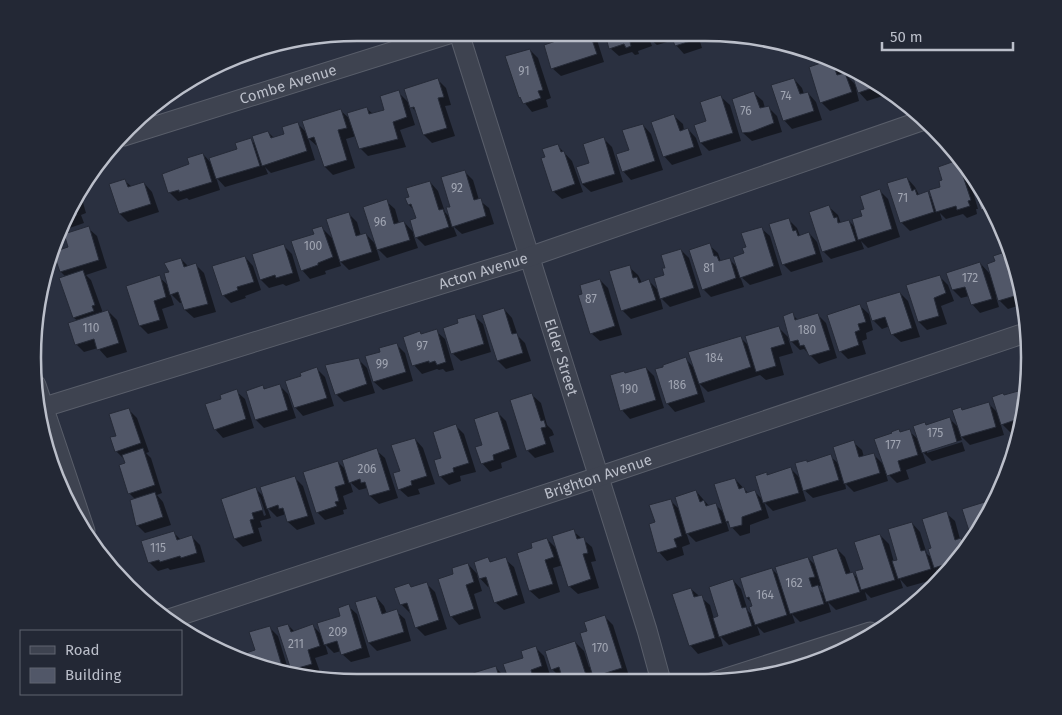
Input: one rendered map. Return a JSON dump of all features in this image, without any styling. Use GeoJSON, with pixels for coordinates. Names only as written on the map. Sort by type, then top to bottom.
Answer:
{"type":"FeatureCollection","features":[{"type":"Feature","properties":{"kind":"street","name":"Combe Avenue"},"geometry":{"type":"LineString","coordinates":[[136,132],[427,41]]}},
{"type":"Feature","properties":{"kind":"street","name":"Elder Street"},"geometry":{"type":"LineString","coordinates":[[462,41],[647,630],[659,674]]}},
{"type":"Feature","properties":{"kind":"street","name":"Acton Avenue"},"geometry":{"type":"LineString","coordinates":[[45,407],[529,257],[916,123]]}},
{"type":"Feature","properties":{"kind":"street","name":"Brighton Avenue"},"geometry":{"type":"LineString","coordinates":[[177,616],[1020,335]]}},
{"type":"Feature","properties":{"kind":"street"},"geometry":{"type":"LineString","coordinates":[[52,438],[70,489]]}},
{"type":"Feature","properties":{"kind":"street"},"geometry":{"type":"LineString","coordinates":[[750,670],[847,639]]}},
{"type":"Feature","properties":{"kind":"building"},"geometry":{"type":"Polygon","coordinates":[[[556,41],[592,41],[597,54],[551,69],[544,45],[556,41]]]}},
{"type":"Feature","properties":{"kind":"building"},"geometry":{"type":"Polygon","coordinates":[[[607,41],[634,41],[630,42],[631,46],[626,48],[624,44],[609,49],[607,41]]]}},
{"type":"Feature","properties":{"kind":"building"},"geometry":{"type":"Polygon","coordinates":[[[673,41],[691,41],[675,46],[673,41]]]}},
{"type":"Feature","properties":{"kind":"building"},"geometry":{"type":"Polygon","coordinates":[[[530,49],[543,90],[538,91],[541,98],[523,104],[519,98],[505,56],[530,49]]]}},
{"type":"Feature","properties":{"kind":"building"},"geometry":{"type":"Polygon","coordinates":[[[821,63],[835,70],[837,75],[846,75],[852,92],[820,103],[809,67],[821,63]]]}},
{"type":"Feature","properties":{"kind":"building"},"geometry":{"type":"Polygon","coordinates":[[[438,78],[444,97],[438,98],[447,128],[423,135],[414,107],[410,108],[404,89],[438,78]]]}},
{"type":"Feature","properties":{"kind":"building"},"geometry":{"type":"Polygon","coordinates":[[[794,78],[800,94],[808,92],[814,111],[783,121],[771,85],[794,78]]]}},
{"type":"Feature","properties":{"kind":"building"},"geometry":{"type":"Polygon","coordinates":[[[853,79],[870,89],[858,93],[853,79]]]}},
{"type":"Feature","properties":{"kind":"building"},"geometry":{"type":"Polygon","coordinates":[[[399,90],[407,117],[393,122],[398,139],[359,149],[347,113],[367,107],[369,114],[384,110],[380,96],[399,90]]]}},
{"type":"Feature","properties":{"kind":"building"},"geometry":{"type":"Polygon","coordinates":[[[754,91],[760,108],[769,106],[774,123],[751,132],[742,133],[732,99],[754,91]]]}},
{"type":"Feature","properties":{"kind":"building"},"geometry":{"type":"Polygon","coordinates":[[[721,95],[733,133],[700,143],[694,125],[706,121],[700,102],[721,95]]]}},
{"type":"Feature","properties":{"kind":"building"},"geometry":{"type":"Polygon","coordinates":[[[341,109],[347,128],[338,130],[347,160],[324,167],[314,137],[308,139],[302,121],[341,109]]]}},
{"type":"Feature","properties":{"kind":"building"},"geometry":{"type":"Polygon","coordinates":[[[674,114],[680,131],[688,128],[694,147],[663,157],[651,122],[674,114]]]}},
{"type":"Feature","properties":{"kind":"building"},"geometry":{"type":"Polygon","coordinates":[[[298,122],[307,151],[262,166],[252,136],[268,131],[271,138],[284,134],[282,127],[298,122]]]}},
{"type":"Feature","properties":{"kind":"building"},"geometry":{"type":"Polygon","coordinates":[[[643,124],[655,161],[622,172],[616,154],[629,150],[622,130],[643,124]]]}},
{"type":"Feature","properties":{"kind":"building"},"geometry":{"type":"Polygon","coordinates":[[[604,137],[615,174],[582,184],[576,167],[589,163],[583,144],[604,137]]]}},
{"type":"Feature","properties":{"kind":"building"},"geometry":{"type":"Polygon","coordinates":[[[251,138],[260,166],[216,179],[209,158],[237,149],[235,143],[251,138]]]}},
{"type":"Feature","properties":{"kind":"building"},"geometry":{"type":"Polygon","coordinates":[[[558,144],[561,152],[564,151],[575,184],[552,192],[541,158],[545,157],[542,149],[558,144]]]}},
{"type":"Feature","properties":{"kind":"building"},"geometry":{"type":"Polygon","coordinates":[[[203,153],[212,182],[179,192],[179,190],[168,193],[162,174],[189,164],[187,158],[203,153]]]}},
{"type":"Feature","properties":{"kind":"building"},"geometry":{"type":"Polygon","coordinates":[[[952,162],[963,177],[971,200],[968,201],[970,206],[957,210],[956,206],[936,212],[929,190],[940,187],[939,181],[942,180],[938,167],[952,162]]]}},
{"type":"Feature","properties":{"kind":"building"},"geometry":{"type":"Polygon","coordinates":[[[465,170],[474,200],[481,198],[486,216],[452,227],[446,207],[450,207],[441,177],[465,170]]]}},
{"type":"Feature","properties":{"kind":"building"},"geometry":{"type":"Polygon","coordinates":[[[907,177],[912,191],[915,189],[917,195],[928,191],[934,212],[900,223],[887,183],[907,177]]]}},
{"type":"Feature","properties":{"kind":"building"},"geometry":{"type":"Polygon","coordinates":[[[125,179],[128,187],[144,182],[151,204],[119,214],[109,184],[125,179]]]}},
{"type":"Feature","properties":{"kind":"building"},"geometry":{"type":"Polygon","coordinates":[[[430,181],[439,210],[443,209],[449,227],[415,238],[410,220],[416,218],[411,204],[408,205],[405,198],[409,197],[406,188],[430,181]]]}},
{"type":"Feature","properties":{"kind":"building"},"geometry":{"type":"Polygon","coordinates":[[[880,189],[892,229],[858,240],[852,219],[862,216],[860,210],[864,209],[860,196],[880,189]]]}},
{"type":"Feature","properties":{"kind":"building"},"geometry":{"type":"Polygon","coordinates":[[[977,197],[983,209],[981,210],[977,197]]]}},
{"type":"Feature","properties":{"kind":"building"},"geometry":{"type":"Polygon","coordinates":[[[387,199],[394,224],[404,221],[410,240],[377,250],[363,207],[387,199]]]}},
{"type":"Feature","properties":{"kind":"building"},"geometry":{"type":"Polygon","coordinates":[[[829,205],[834,218],[837,217],[838,223],[849,220],[856,241],[822,252],[809,212],[829,205]]]}},
{"type":"Feature","properties":{"kind":"building"},"geometry":{"type":"Polygon","coordinates":[[[349,212],[356,236],[366,233],[372,252],[340,262],[326,219],[349,212]]]}},
{"type":"Feature","properties":{"kind":"building"},"geometry":{"type":"Polygon","coordinates":[[[789,218],[793,231],[796,230],[798,236],[809,232],[816,254],[782,265],[769,224],[789,218]]]}},
{"type":"Feature","properties":{"kind":"building"},"geometry":{"type":"Polygon","coordinates":[[[89,226],[99,260],[60,272],[56,262],[60,250],[68,247],[65,237],[66,233],[89,226]]]}},
{"type":"Feature","properties":{"kind":"building"},"geometry":{"type":"Polygon","coordinates":[[[322,226],[333,257],[301,271],[291,241],[314,234],[312,229],[322,226]]]}},
{"type":"Feature","properties":{"kind":"building"},"geometry":{"type":"Polygon","coordinates":[[[762,227],[774,266],[740,278],[733,257],[744,253],[742,248],[746,247],[741,233],[762,227]]]}},
{"type":"Feature","properties":{"kind":"building"},"geometry":{"type":"Polygon","coordinates":[[[710,243],[714,256],[717,256],[719,261],[730,258],[736,278],[702,290],[689,250],[710,243]]]}},
{"type":"Feature","properties":{"kind":"building"},"geometry":{"type":"Polygon","coordinates":[[[284,244],[293,273],[276,278],[275,275],[260,280],[252,254],[284,244]]]}},
{"type":"Feature","properties":{"kind":"building"},"geometry":{"type":"Polygon","coordinates":[[[681,249],[694,288],[660,299],[654,278],[664,275],[662,268],[665,268],[661,255],[681,249]]]}},
{"type":"Feature","properties":{"kind":"building"},"geometry":{"type":"Polygon","coordinates":[[[1002,253],[1015,296],[998,301],[987,264],[995,261],[993,256],[1002,253]]]}},
{"type":"Feature","properties":{"kind":"building"},"geometry":{"type":"Polygon","coordinates":[[[245,256],[254,282],[237,287],[238,290],[222,296],[212,266],[245,256]]]}},
{"type":"Feature","properties":{"kind":"building"},"geometry":{"type":"Polygon","coordinates":[[[181,258],[184,267],[196,263],[208,304],[184,310],[178,292],[170,295],[164,273],[169,272],[164,263],[181,258]]]}},
{"type":"Feature","properties":{"kind":"building"},"geometry":{"type":"Polygon","coordinates":[[[980,262],[992,299],[971,305],[965,287],[952,290],[946,273],[980,262]]]}},
{"type":"Feature","properties":{"kind":"building"},"geometry":{"type":"Polygon","coordinates":[[[630,265],[633,278],[637,277],[639,283],[649,279],[656,300],[621,311],[609,271],[630,265]]]}},
{"type":"Feature","properties":{"kind":"building"},"geometry":{"type":"Polygon","coordinates":[[[83,270],[95,305],[92,306],[94,311],[73,318],[59,278],[83,270]]]}},
{"type":"Feature","properties":{"kind":"building"},"geometry":{"type":"Polygon","coordinates":[[[160,275],[166,297],[154,301],[160,320],[139,326],[126,286],[160,275]]]}},
{"type":"Feature","properties":{"kind":"building"},"geometry":{"type":"Polygon","coordinates":[[[940,275],[946,293],[934,298],[939,316],[918,322],[906,285],[940,275]]]}},
{"type":"Feature","properties":{"kind":"building"},"geometry":{"type":"Polygon","coordinates":[[[600,279],[615,326],[590,334],[578,295],[582,294],[580,285],[600,279]]]}},
{"type":"Feature","properties":{"kind":"building"},"geometry":{"type":"Polygon","coordinates":[[[900,292],[912,328],[891,335],[885,317],[872,321],[866,302],[900,292]]]}},
{"type":"Feature","properties":{"kind":"building"},"geometry":{"type":"Polygon","coordinates":[[[860,304],[866,322],[858,324],[860,330],[855,332],[859,345],[839,352],[827,315],[860,304]]]}},
{"type":"Feature","properties":{"kind":"building"},"geometry":{"type":"Polygon","coordinates":[[[504,308],[512,334],[517,333],[523,353],[497,361],[482,315],[504,308]]]}},
{"type":"Feature","properties":{"kind":"building"},"geometry":{"type":"Polygon","coordinates":[[[108,310],[119,343],[97,350],[94,339],[75,345],[68,323],[108,310]]]}},
{"type":"Feature","properties":{"kind":"building"},"geometry":{"type":"Polygon","coordinates":[[[793,312],[795,320],[818,313],[830,350],[809,356],[804,345],[800,346],[798,340],[790,342],[783,316],[793,312]]]}},
{"type":"Feature","properties":{"kind":"building"},"geometry":{"type":"Polygon","coordinates":[[[475,314],[484,344],[451,354],[443,328],[458,323],[457,319],[475,314]]]}},
{"type":"Feature","properties":{"kind":"building"},"geometry":{"type":"Polygon","coordinates":[[[779,326],[785,344],[771,348],[776,366],[756,372],[745,336],[779,326]]]}},
{"type":"Feature","properties":{"kind":"building"},"geometry":{"type":"Polygon","coordinates":[[[437,329],[446,362],[437,365],[435,361],[429,363],[429,361],[412,366],[403,337],[420,331],[421,334],[437,329]]]}},
{"type":"Feature","properties":{"kind":"building"},"geometry":{"type":"Polygon","coordinates":[[[741,336],[751,367],[699,384],[688,352],[741,336]]]}},
{"type":"Feature","properties":{"kind":"building"},"geometry":{"type":"Polygon","coordinates":[[[397,343],[406,372],[373,382],[365,356],[380,352],[379,348],[397,343]]]}},
{"type":"Feature","properties":{"kind":"building"},"geometry":{"type":"Polygon","coordinates":[[[686,357],[698,394],[666,404],[655,369],[686,357]]]}},
{"type":"Feature","properties":{"kind":"building"},"geometry":{"type":"Polygon","coordinates":[[[359,358],[367,384],[335,395],[325,365],[359,358]]]}},
{"type":"Feature","properties":{"kind":"building"},"geometry":{"type":"Polygon","coordinates":[[[317,367],[327,398],[294,408],[285,381],[301,376],[300,373],[317,367]]]}},
{"type":"Feature","properties":{"kind":"building"},"geometry":{"type":"Polygon","coordinates":[[[646,367],[656,400],[620,411],[610,375],[646,367]]]}},
{"type":"Feature","properties":{"kind":"building"},"geometry":{"type":"Polygon","coordinates":[[[280,384],[288,410],[255,420],[246,391],[263,385],[264,389],[280,384]]]}},
{"type":"Feature","properties":{"kind":"building"},"geometry":{"type":"Polygon","coordinates":[[[237,389],[246,419],[214,430],[205,404],[221,399],[220,395],[237,389]]]}},
{"type":"Feature","properties":{"kind":"building"},"geometry":{"type":"Polygon","coordinates":[[[1019,391],[1015,420],[1001,425],[992,397],[1003,393],[1004,395],[1019,391]]]}},
{"type":"Feature","properties":{"kind":"building"},"geometry":{"type":"Polygon","coordinates":[[[532,393],[541,421],[544,420],[546,427],[541,428],[546,444],[526,451],[510,400],[532,393]]]}},
{"type":"Feature","properties":{"kind":"building"},"geometry":{"type":"Polygon","coordinates":[[[989,402],[996,427],[961,437],[952,410],[961,407],[962,410],[989,402]]]}},
{"type":"Feature","properties":{"kind":"building"},"geometry":{"type":"Polygon","coordinates":[[[129,408],[141,443],[115,452],[110,437],[116,436],[109,414],[129,408]]]}},
{"type":"Feature","properties":{"kind":"building"},"geometry":{"type":"Polygon","coordinates":[[[498,411],[510,449],[493,455],[494,460],[481,464],[475,447],[482,445],[474,419],[498,411]]]}},
{"type":"Feature","properties":{"kind":"building"},"geometry":{"type":"Polygon","coordinates":[[[950,417],[957,442],[922,453],[913,426],[925,422],[926,425],[950,417]]]}},
{"type":"Feature","properties":{"kind":"building"},"geometry":{"type":"Polygon","coordinates":[[[456,424],[469,463],[453,468],[454,472],[439,477],[434,460],[441,458],[433,432],[456,424]]]}},
{"type":"Feature","properties":{"kind":"building"},"geometry":{"type":"Polygon","coordinates":[[[899,429],[900,432],[910,429],[918,455],[898,461],[901,471],[887,476],[874,439],[899,429]]]}},
{"type":"Feature","properties":{"kind":"building"},"geometry":{"type":"Polygon","coordinates":[[[415,438],[427,476],[411,481],[412,485],[398,490],[393,473],[400,471],[391,445],[415,438]]]}},
{"type":"Feature","properties":{"kind":"building"},"geometry":{"type":"Polygon","coordinates":[[[854,440],[859,457],[874,453],[880,473],[844,484],[833,447],[854,440]]]}},
{"type":"Feature","properties":{"kind":"building"},"geometry":{"type":"Polygon","coordinates":[[[143,448],[155,485],[128,494],[119,465],[125,463],[122,455],[143,448]]]}},
{"type":"Feature","properties":{"kind":"building"},"geometry":{"type":"Polygon","coordinates":[[[377,448],[390,490],[369,496],[365,482],[361,483],[360,479],[349,483],[342,460],[377,448]]]}},
{"type":"Feature","properties":{"kind":"building"},"geometry":{"type":"Polygon","coordinates":[[[831,454],[839,480],[803,491],[795,463],[807,460],[807,462],[831,454]]]}},
{"type":"Feature","properties":{"kind":"building"},"geometry":{"type":"Polygon","coordinates":[[[338,461],[345,484],[335,487],[339,501],[335,502],[337,506],[316,513],[303,472],[338,461]]]}},
{"type":"Feature","properties":{"kind":"building"},"geometry":{"type":"Polygon","coordinates":[[[791,467],[799,493],[763,503],[755,476],[767,472],[767,475],[791,467]]]}},
{"type":"Feature","properties":{"kind":"building"},"geometry":{"type":"Polygon","coordinates":[[[295,476],[308,516],[287,522],[283,508],[279,509],[278,505],[267,509],[260,487],[295,476]]]}},
{"type":"Feature","properties":{"kind":"building"},"geometry":{"type":"Polygon","coordinates":[[[735,478],[739,489],[744,487],[746,493],[755,490],[762,510],[742,517],[742,525],[730,528],[728,521],[726,522],[714,484],[735,478]]]}},
{"type":"Feature","properties":{"kind":"building"},"geometry":{"type":"Polygon","coordinates":[[[256,487],[263,510],[252,513],[254,519],[250,520],[254,533],[234,539],[221,499],[256,487]]]}},
{"type":"Feature","properties":{"kind":"building"},"geometry":{"type":"Polygon","coordinates":[[[696,490],[700,502],[704,500],[706,506],[716,503],[722,523],[686,534],[675,497],[696,490]]]}},
{"type":"Feature","properties":{"kind":"building"},"geometry":{"type":"Polygon","coordinates":[[[155,492],[163,517],[136,526],[130,500],[155,492]]]}},
{"type":"Feature","properties":{"kind":"building"},"geometry":{"type":"Polygon","coordinates":[[[671,499],[682,536],[674,539],[677,547],[657,553],[649,524],[655,522],[649,505],[671,499]]]}},
{"type":"Feature","properties":{"kind":"building"},"geometry":{"type":"Polygon","coordinates":[[[985,502],[969,530],[962,509],[985,502]]]}},
{"type":"Feature","properties":{"kind":"building"},"geometry":{"type":"Polygon","coordinates":[[[947,511],[955,540],[961,538],[962,540],[943,565],[934,568],[928,549],[931,548],[922,519],[947,511]]]}},
{"type":"Feature","properties":{"kind":"building"},"geometry":{"type":"Polygon","coordinates":[[[912,522],[921,551],[925,550],[931,569],[898,579],[892,561],[897,560],[888,529],[912,522]]]}},
{"type":"Feature","properties":{"kind":"building"},"geometry":{"type":"Polygon","coordinates":[[[574,529],[577,539],[584,537],[588,553],[583,554],[591,579],[568,587],[552,536],[574,529]]]}},
{"type":"Feature","properties":{"kind":"building"},"geometry":{"type":"Polygon","coordinates":[[[174,531],[177,540],[192,535],[197,553],[181,558],[180,556],[160,562],[159,560],[148,563],[141,541],[174,531]]]}},
{"type":"Feature","properties":{"kind":"building"},"geometry":{"type":"Polygon","coordinates":[[[880,534],[895,580],[861,590],[855,571],[863,569],[854,542],[880,534]]]}},
{"type":"Feature","properties":{"kind":"building"},"geometry":{"type":"Polygon","coordinates":[[[547,538],[554,557],[545,560],[553,584],[529,591],[517,553],[532,548],[531,543],[547,538]]]}},
{"type":"Feature","properties":{"kind":"building"},"geometry":{"type":"Polygon","coordinates":[[[837,548],[846,574],[853,572],[860,592],[826,602],[812,556],[837,548]]]}},
{"type":"Feature","properties":{"kind":"building"},"geometry":{"type":"Polygon","coordinates":[[[488,557],[490,562],[506,557],[518,595],[494,603],[486,577],[479,579],[474,562],[488,557]]]}},
{"type":"Feature","properties":{"kind":"building"},"geometry":{"type":"Polygon","coordinates":[[[808,557],[815,577],[809,578],[812,587],[818,585],[824,604],[790,614],[775,567],[808,557]]]}},
{"type":"Feature","properties":{"kind":"building"},"geometry":{"type":"Polygon","coordinates":[[[468,563],[474,582],[466,585],[474,609],[450,617],[438,579],[453,574],[452,568],[468,563]]]}},
{"type":"Feature","properties":{"kind":"building"},"geometry":{"type":"Polygon","coordinates":[[[772,568],[787,615],[755,625],[749,607],[752,606],[749,597],[746,598],[740,578],[772,568]]]}},
{"type":"Feature","properties":{"kind":"building"},"geometry":{"type":"Polygon","coordinates":[[[733,579],[742,608],[746,607],[752,626],[719,637],[713,618],[718,616],[709,587],[733,579]]]}},
{"type":"Feature","properties":{"kind":"building"},"geometry":{"type":"Polygon","coordinates":[[[427,582],[439,620],[415,628],[407,603],[400,605],[394,588],[409,583],[411,587],[427,582]]]}},
{"type":"Feature","properties":{"kind":"building"},"geometry":{"type":"Polygon","coordinates":[[[691,588],[694,597],[702,595],[715,638],[689,646],[672,594],[691,588]]]}},
{"type":"Feature","properties":{"kind":"building"},"geometry":{"type":"Polygon","coordinates":[[[376,596],[382,614],[397,609],[404,632],[368,643],[355,602],[376,596]]]}},
{"type":"Feature","properties":{"kind":"building"},"geometry":{"type":"Polygon","coordinates":[[[349,604],[362,648],[341,655],[337,641],[324,645],[317,623],[340,616],[338,608],[349,604]]]}},
{"type":"Feature","properties":{"kind":"building"},"geometry":{"type":"Polygon","coordinates":[[[605,615],[622,668],[603,674],[592,674],[580,633],[587,631],[584,622],[605,615]]]}},
{"type":"Feature","properties":{"kind":"building"},"geometry":{"type":"Polygon","coordinates":[[[288,624],[291,632],[313,624],[320,646],[308,650],[312,664],[297,668],[290,666],[277,627],[288,624]]]}},
{"type":"Feature","properties":{"kind":"building"},"geometry":{"type":"Polygon","coordinates":[[[270,626],[282,664],[245,653],[255,650],[249,632],[270,626]]]}},
{"type":"Feature","properties":{"kind":"building"},"geometry":{"type":"Polygon","coordinates":[[[575,641],[586,674],[561,674],[559,667],[551,670],[545,651],[575,641]]]}},
{"type":"Feature","properties":{"kind":"building"},"geometry":{"type":"Polygon","coordinates":[[[536,646],[542,666],[531,670],[532,674],[507,674],[503,664],[523,658],[521,651],[536,646]]]}},
{"type":"Feature","properties":{"kind":"building"},"geometry":{"type":"Polygon","coordinates":[[[496,666],[498,674],[474,674],[496,666]]]}}]}
